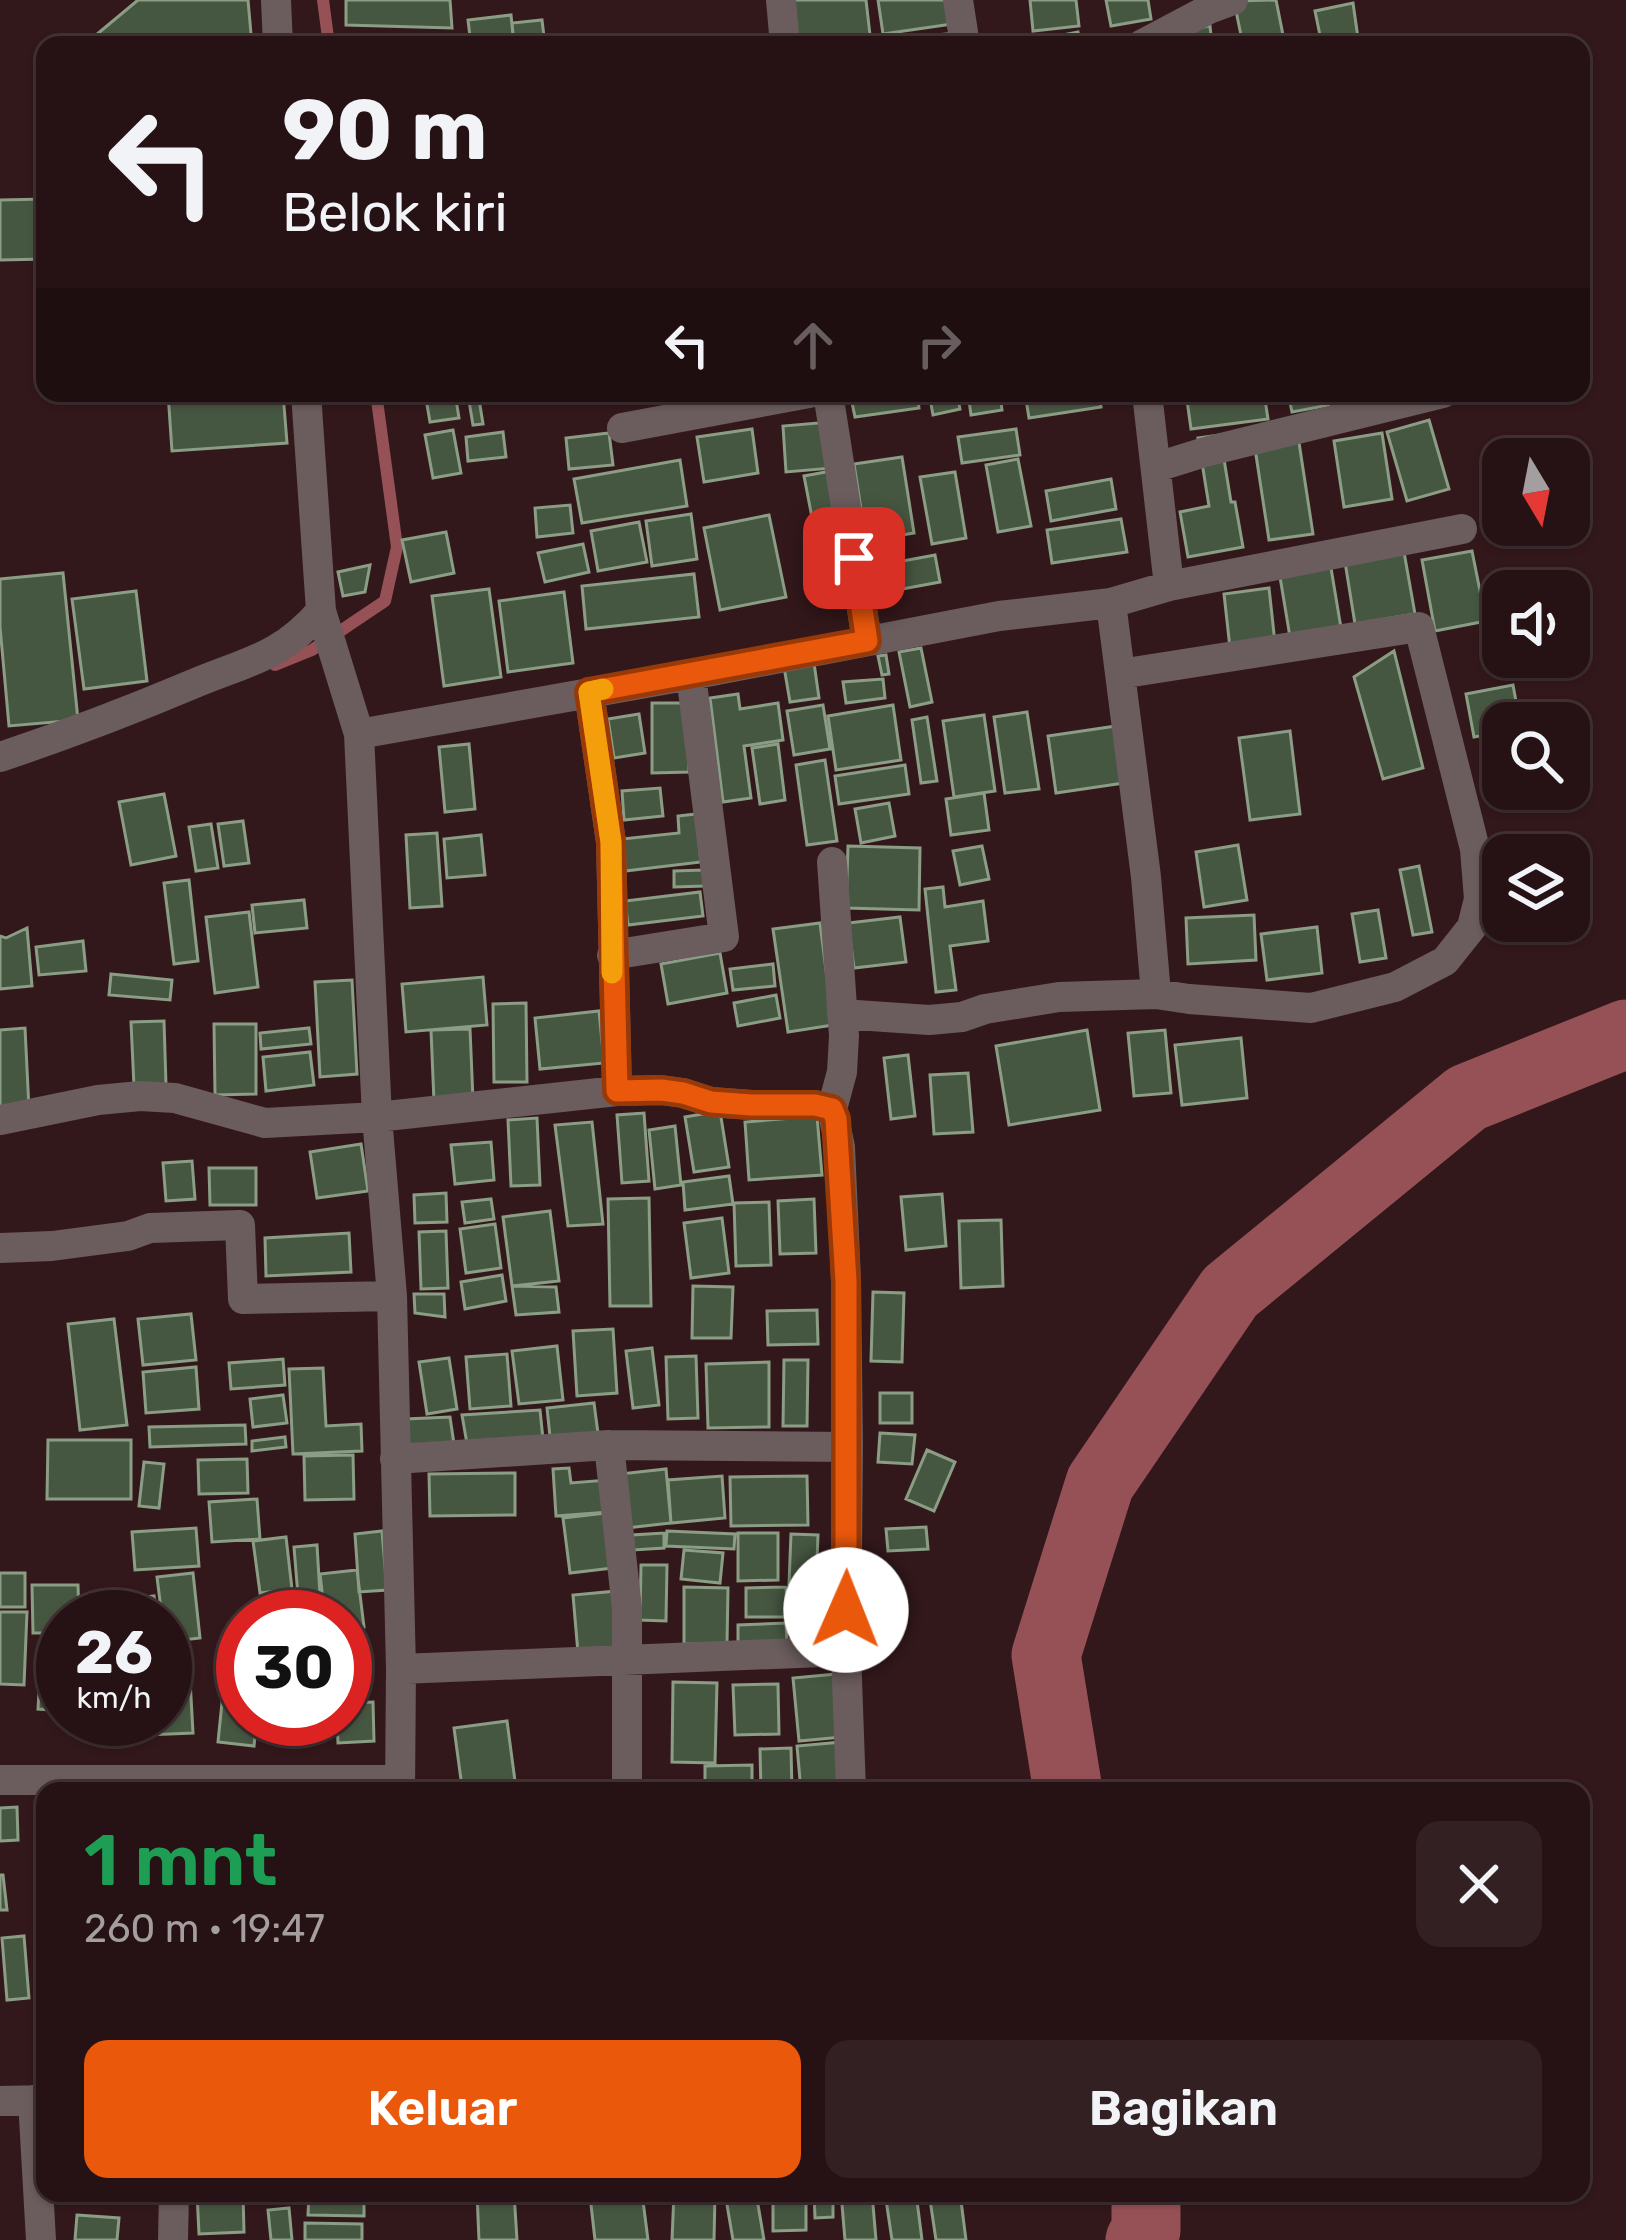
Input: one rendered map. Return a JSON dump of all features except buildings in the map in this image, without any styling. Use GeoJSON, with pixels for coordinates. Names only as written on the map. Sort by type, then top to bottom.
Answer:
{"type":"FeatureCollection","features":[{"type":"Feature","properties":{"kind":"street"},"geometry":{"type":"LineString","coordinates":[[276,0],[278,36]]}},
{"type":"Feature","properties":{"kind":"street"},"geometry":{"type":"LineString","coordinates":[[781,0],[783,36]]}},
{"type":"Feature","properties":{"kind":"street"},"geometry":{"type":"LineString","coordinates":[[958,0],[964,36]]}},
{"type":"Feature","properties":{"kind":"street"},"geometry":{"type":"LineString","coordinates":[[1159,36],[1233,0]]}},
{"type":"Feature","properties":{"kind":"street"},"geometry":{"type":"LineString","coordinates":[[307,402],[323,619],[359,734],[377,1117],[392,1296],[400,1782]]}},
{"type":"Feature","properties":{"kind":"street"},"geometry":{"type":"LineString","coordinates":[[622,428],[761,402]]}},
{"type":"Feature","properties":{"kind":"street"},"geometry":{"type":"LineString","coordinates":[[829,402],[867,641]]}},
{"type":"Feature","properties":{"kind":"street"},"geometry":{"type":"LineString","coordinates":[[1148,402],[1168,586]]}},
{"type":"Feature","properties":{"kind":"street"},"geometry":{"type":"LineString","coordinates":[[1156,467],[1406,402]]}},
{"type":"Feature","properties":{"kind":"street"},"geometry":{"type":"LineString","coordinates":[[359,734],[999,616],[1111,604],[1168,586],[1462,530]]}},
{"type":"Feature","properties":{"kind":"street"},"geometry":{"type":"LineString","coordinates":[[1111,604],[1156,994]]}},
{"type":"Feature","properties":{"kind":"street"},"geometry":{"type":"LineString","coordinates":[[0,757],[97,724],[250,662],[323,619]]}},
{"type":"Feature","properties":{"kind":"street"},"geometry":{"type":"LineString","coordinates":[[842,1014],[929,1020],[1059,997],[1156,994],[1311,1008],[1395,987],[1445,961],[1472,927],[1479,899],[1475,849],[1420,627],[1120,674]]}},
{"type":"Feature","properties":{"kind":"street"},"geometry":{"type":"LineString","coordinates":[[612,955],[724,937],[691,675]]}},
{"type":"Feature","properties":{"kind":"street"},"geometry":{"type":"LineString","coordinates":[[589,692],[611,842],[617,1091]]}},
{"type":"Feature","properties":{"kind":"street"},"geometry":{"type":"LineString","coordinates":[[832,862],[842,1014],[842,1072],[832,1109],[842,1192],[851,1782]]}},
{"type":"Feature","properties":{"kind":"street"},"geometry":{"type":"LineString","coordinates":[[0,1120],[140,1096],[175,1098],[265,1123],[377,1117],[617,1091],[661,1090],[711,1102],[832,1109]]}},
{"type":"Feature","properties":{"kind":"street"},"geometry":{"type":"LineString","coordinates":[[0,1248],[128,1236],[150,1228],[240,1225],[243,1299],[392,1296]]}},
{"type":"Feature","properties":{"kind":"street"},"geometry":{"type":"LineString","coordinates":[[395,1459],[609,1445],[848,1447]]}},
{"type":"Feature","properties":{"kind":"street"},"geometry":{"type":"LineString","coordinates":[[609,1445],[627,1609],[627,1782]]}},
{"type":"Feature","properties":{"kind":"street"},"geometry":{"type":"LineString","coordinates":[[401,1670],[846,1651]]}},
{"type":"Feature","properties":{"kind":"street"},"geometry":{"type":"LineString","coordinates":[[0,1780],[160,1782]]}},
{"type":"Feature","properties":{"kind":"street"},"geometry":{"type":"LineString","coordinates":[[0,2102],[36,2100]]}},
{"type":"Feature","properties":{"kind":"street"},"geometry":{"type":"LineString","coordinates":[[40,2202],[41,2240]]}},
{"type":"Feature","properties":{"kind":"street"},"geometry":{"type":"LineString","coordinates":[[172,2240],[174,2202]]}},
{"type":"Feature","properties":{"kind":"waterway"},"geometry":{"type":"LineString","coordinates":[[323,0],[328,36]]}},
{"type":"Feature","properties":{"kind":"waterway"},"geometry":{"type":"LineString","coordinates":[[275,665],[312,650],[385,601],[397,547],[377,402]]}},
{"type":"Feature","properties":{"kind":"waterway"},"geometry":{"type":"LineString","coordinates":[[1067,1782],[1046,1655],[1100,1483],[1230,1292],[1467,1098],[1626,1034]]}},
{"type":"Feature","properties":{"kind":"waterway"},"geometry":{"type":"LineString","coordinates":[[1140,2240],[1146,2230],[1146,2202]]}},
{"type":"Feature","properties":{"kind":"slow traffic"},"geometry":{"type":"LineString","coordinates":[[603,689],[589,692],[611,842],[612,973]]}},
{"type":"Feature","properties":{"kind":"route"},"geometry":{"type":"LineString","coordinates":[[846,1610],[846,1281],[836,1119],[832,1109],[815,1105],[751,1105],[711,1102],[661,1090],[617,1091],[611,842],[589,692],[867,641],[854,558]]}}]}
